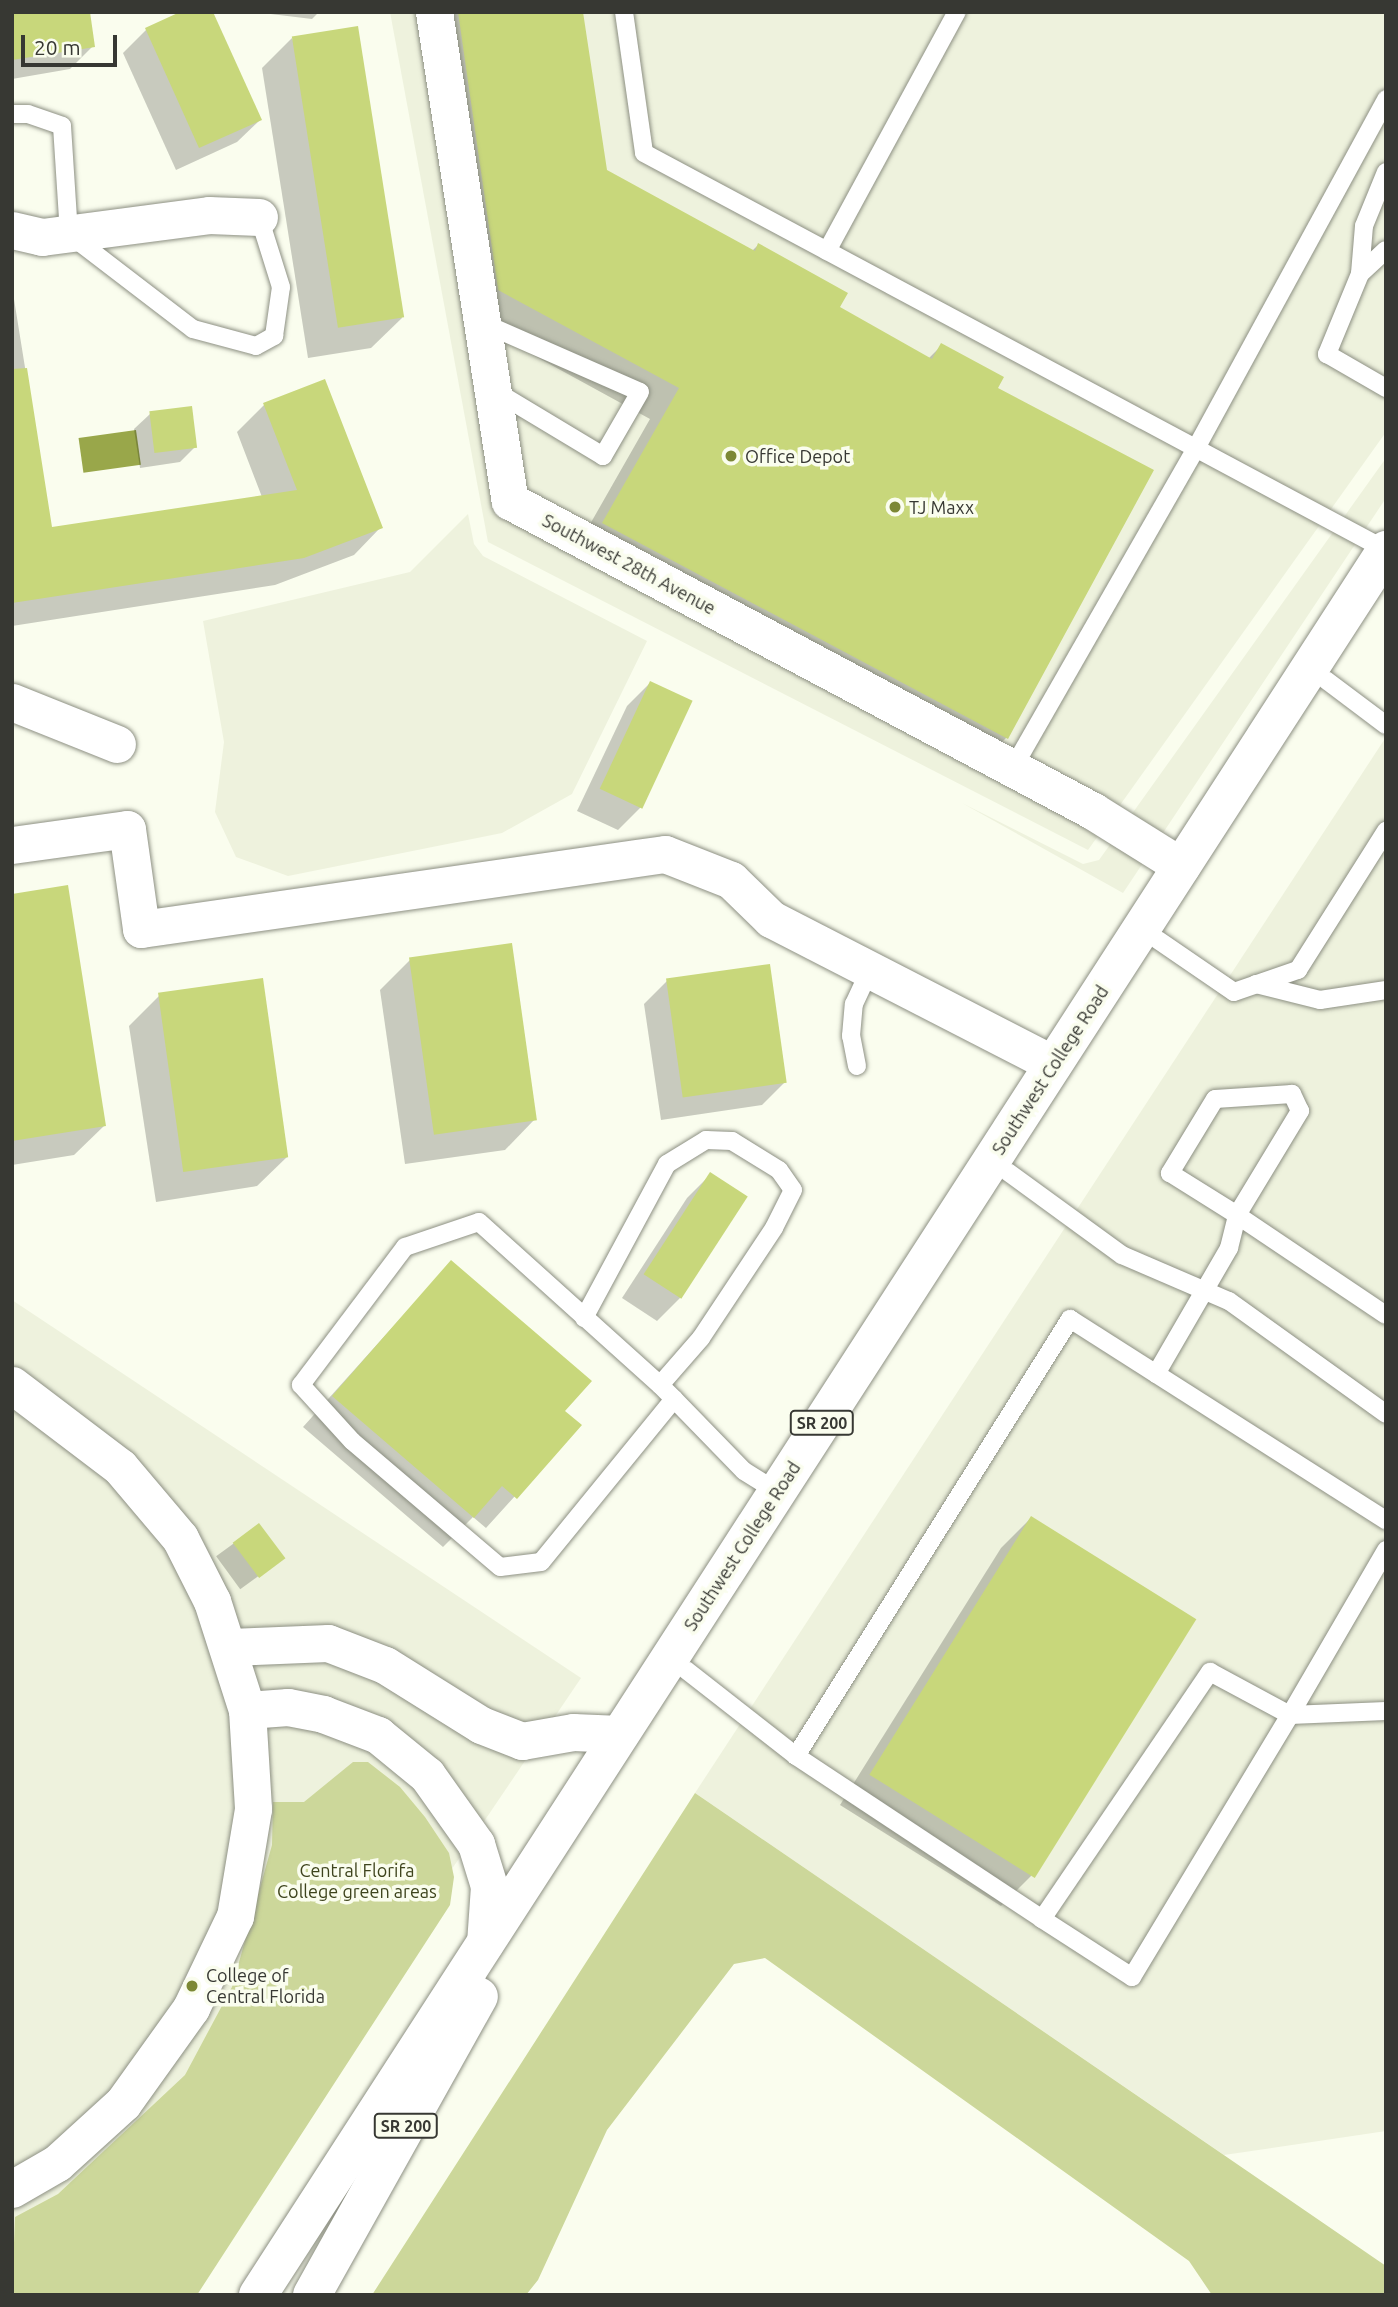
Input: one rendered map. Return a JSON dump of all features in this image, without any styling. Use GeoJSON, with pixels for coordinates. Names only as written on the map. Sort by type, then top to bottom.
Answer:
{"type":"FeatureCollection","features":[{"type":"Feature","properties":{"kind":"main road","name":"Southwest College Road"},"geometry":{"type":"LineString","coordinates":[[258,2295],[1386,550]]}},
{"type":"Feature","properties":{"kind":"main road","name":"Southwest College Road"},"geometry":{"type":"LineString","coordinates":[[312,2295],[500,1958],[1386,588]]}},
{"type":"Feature","properties":{"kind":"street","name":"Southwest 28th Avenue"},"geometry":{"type":"LineString","coordinates":[[434,12],[510,501],[1013,768],[1181,866]]}},
{"type":"Feature","properties":{"kind":"street"},"geometry":{"type":"LineString","coordinates":[[12,230],[42,237],[209,215],[259,217]]}},
{"type":"Feature","properties":{"kind":"street"},"geometry":{"type":"LineString","coordinates":[[12,702],[117,744]]}},
{"type":"Feature","properties":{"kind":"street"},"geometry":{"type":"LineString","coordinates":[[12,845],[127,830],[141,929],[665,854],[731,880],[771,919],[1053,1064]]}},
{"type":"Feature","properties":{"kind":"street"},"geometry":{"type":"LineString","coordinates":[[12,1385],[120,1467],[180,1538],[230,1647],[247,1710],[253,1809],[246,1862],[234,1916],[214,1962],[165,2048],[123,2103],[57,2163],[12,2189]]}},
{"type":"Feature","properties":{"kind":"street"},"geometry":{"type":"LineString","coordinates":[[230,1647],[327,1643],[385,1665],[481,1725],[522,1741],[573,1732],[621,1734]]}},
{"type":"Feature","properties":{"kind":"street"},"geometry":{"type":"LineString","coordinates":[[247,1710],[288,1707],[323,1714],[378,1735],[428,1775],[476,1844],[489,1886],[485,1943]]}},
{"type":"Feature","properties":{"kind":"lane"},"geometry":{"type":"LineString","coordinates":[[624,12],[645,153],[1386,550]]}},
{"type":"Feature","properties":{"kind":"lane"},"geometry":{"type":"LineString","coordinates":[[827,251],[957,12]]}},
{"type":"Feature","properties":{"kind":"lane"},"geometry":{"type":"LineString","coordinates":[[1013,768],[1195,450],[1386,99]]}},
{"type":"Feature","properties":{"kind":"lane"},"geometry":{"type":"LineString","coordinates":[[12,114],[28,114],[61,126],[69,233],[193,328],[256,346],[274,336],[281,287],[259,217]]}},
{"type":"Feature","properties":{"kind":"lane"},"geometry":{"type":"LineString","coordinates":[[1386,172],[1364,226],[1360,274],[1327,354],[1386,388]]}},
{"type":"Feature","properties":{"kind":"lane"},"geometry":{"type":"LineString","coordinates":[[1360,274],[1386,250]]}},
{"type":"Feature","properties":{"kind":"lane"},"geometry":{"type":"LineString","coordinates":[[481,322],[640,392],[603,456],[494,390]]}},
{"type":"Feature","properties":{"kind":"lane"},"geometry":{"type":"LineString","coordinates":[[1326,680],[1386,725]]}},
{"type":"Feature","properties":{"kind":"lane"},"geometry":{"type":"LineString","coordinates":[[1158,940],[1234,992],[1298,970],[1386,831]]}},
{"type":"Feature","properties":{"kind":"lane"},"geometry":{"type":"LineString","coordinates":[[857,1066],[851,1036],[855,1004],[870,969]]}},
{"type":"Feature","properties":{"kind":"lane"},"geometry":{"type":"LineString","coordinates":[[1256,984],[1320,1000],[1386,990]]}},
{"type":"Feature","properties":{"kind":"lane"},"geometry":{"type":"LineString","coordinates":[[1156,1374],[1229,1248],[1237,1215],[1300,1111],[1292,1094],[1215,1099],[1171,1173],[1237,1215],[1386,1315]]}},
{"type":"Feature","properties":{"kind":"lane"},"geometry":{"type":"LineString","coordinates":[[584,1318],[667,1164],[706,1140],[732,1141],[779,1170],[793,1190],[774,1228],[701,1338],[660,1385]]}},
{"type":"Feature","properties":{"kind":"lane"},"geometry":{"type":"LineString","coordinates":[[1008,1172],[1122,1255],[1229,1301],[1386,1414]]}},
{"type":"Feature","properties":{"kind":"lane"},"geometry":{"type":"LineString","coordinates":[[674,1399],[541,1562],[500,1567],[352,1441],[301,1385],[405,1247],[480,1222],[660,1385],[674,1399],[744,1471],[777,1492]]}},
{"type":"Feature","properties":{"kind":"lane"},"geometry":{"type":"LineString","coordinates":[[796,1756],[1070,1319],[1386,1520]]}},
{"type":"Feature","properties":{"kind":"lane"},"geometry":{"type":"LineString","coordinates":[[686,1670],[796,1756],[1132,1977],[1290,1716],[1386,1550]]}},
{"type":"Feature","properties":{"kind":"lane"},"geometry":{"type":"LineString","coordinates":[[1042,1919],[1210,1672],[1290,1716],[1386,1711]]}},
{"type":"Feature","properties":{"kind":"shaded area"},"geometry":{"type":"Polygon","coordinates":[[[390,12],[1386,12],[1386,432],[1088,850],[488,542],[390,12]]]}},
{"type":"Feature","properties":{"kind":"shaded area"},"geometry":{"type":"Polygon","coordinates":[[[136,430],[141,465],[83,473],[79,438],[136,430]]]}},
{"type":"Feature","properties":{"kind":"shaded area"},"geometry":{"type":"Polygon","coordinates":[[[1386,458],[1386,498],[1123,893],[962,803],[1083,864],[1099,860],[1386,458]]]}},
{"type":"Feature","properties":{"kind":"shaded area"},"geometry":{"type":"Polygon","coordinates":[[[468,514],[474,544],[483,556],[647,641],[572,794],[502,833],[288,876],[236,857],[215,812],[224,742],[203,621],[410,572],[468,514]]]}},
{"type":"Feature","properties":{"kind":"shaded area"},"geometry":{"type":"Polygon","coordinates":[[[1386,737],[1386,2131],[1224,2155],[695,1793],[1386,737]]]}},
{"type":"Feature","properties":{"kind":"shaded area","name":"College of Central Florida"},"geometry":{"type":"Polygon","coordinates":[[[12,1300],[581,1678],[164,2295],[12,2295],[12,1300]]]}},
{"type":"Feature","properties":{"kind":"green space","name":"Central Florifa College green areas"},"geometry":{"type":"Polygon","coordinates":[[[353,1762],[368,1762],[400,1787],[425,1817],[449,1853],[454,1877],[450,1905],[197,2295],[12,2295],[15,2217],[58,2194],[185,2075],[232,1987],[272,1845],[273,1802],[304,1802],[353,1762]]]}},
{"type":"Feature","properties":{"kind":"green space"},"geometry":{"type":"Polygon","coordinates":[[[695,1793],[1386,2266],[1386,2295],[1212,2295],[1189,2261],[765,1958],[734,1964],[607,2130],[538,2280],[526,2295],[372,2295],[695,1793]]]}},
{"type":"Feature","properties":{"kind":"building"},"geometry":{"type":"Polygon","coordinates":[[[12,12],[90,12],[95,47],[12,60],[12,12]]]}},
{"type":"Feature","properties":{"kind":"building"},"geometry":{"type":"Polygon","coordinates":[[[180,12],[213,12],[262,120],[199,148],[145,28],[180,12]]]}},
{"type":"Feature","properties":{"kind":"building"},"geometry":{"type":"Polygon","coordinates":[[[458,12],[583,12],[607,170],[755,251],[758,243],[848,293],[840,307],[932,359],[941,343],[1004,377],[998,388],[1154,470],[1008,739],[602,523],[679,388],[498,290],[458,12]]]}},
{"type":"Feature","properties":{"kind":"building"},"geometry":{"type":"Polygon","coordinates":[[[358,26],[404,317],[338,328],[292,36],[358,26]]]}},
{"type":"Feature","properties":{"kind":"building"},"geometry":{"type":"Polygon","coordinates":[[[27,368],[52,527],[297,490],[263,403],[325,379],[383,528],[304,558],[12,603],[12,369],[27,368]]]}},
{"type":"Feature","properties":{"kind":"building"},"geometry":{"type":"Polygon","coordinates":[[[192,406],[197,448],[154,453],[149,411],[192,406]]]}},
{"type":"Feature","properties":{"kind":"building"},"geometry":{"type":"Polygon","coordinates":[[[650,681],[693,701],[642,809],[600,789],[650,681]]]}},
{"type":"Feature","properties":{"kind":"building"},"geometry":{"type":"Polygon","coordinates":[[[68,885],[106,1126],[12,1141],[12,894],[68,885]]]}},
{"type":"Feature","properties":{"kind":"building"},"geometry":{"type":"Polygon","coordinates":[[[512,943],[537,1120],[434,1135],[409,957],[512,943]]]}},
{"type":"Feature","properties":{"kind":"building"},"geometry":{"type":"Polygon","coordinates":[[[770,964],[787,1083],[683,1097],[666,979],[770,964]]]}},
{"type":"Feature","properties":{"kind":"building"},"geometry":{"type":"Polygon","coordinates":[[[263,978],[288,1157],[183,1172],[158,993],[263,978]]]}},
{"type":"Feature","properties":{"kind":"building"},"geometry":{"type":"Polygon","coordinates":[[[710,1172],[748,1197],[681,1299],[644,1274],[710,1172]]]}},
{"type":"Feature","properties":{"kind":"building"},"geometry":{"type":"Polygon","coordinates":[[[451,1260],[592,1381],[565,1411],[582,1425],[517,1499],[502,1486],[474,1518],[332,1396],[451,1260]]]}},
{"type":"Feature","properties":{"kind":"building"},"geometry":{"type":"Polygon","coordinates":[[[1031,1516],[1196,1619],[1035,1878],[869,1775],[1031,1516]]]}},
{"type":"Feature","properties":{"kind":"building"},"geometry":{"type":"Polygon","coordinates":[[[259,1523],[285,1558],[259,1578],[233,1543],[259,1523]]]}},
{"type":"Feature","properties":{"kind":"place","name":"Office Depot"},"geometry":{"type":"Point","coordinates":[731,456]}},
{"type":"Feature","properties":{"kind":"place","name":"TJ Maxx"},"geometry":{"type":"Point","coordinates":[895,507]}},
{"type":"Feature","properties":{"kind":"place","name":"College of Central Florida"},"geometry":{"type":"Point","coordinates":[192,1986]}}]}
